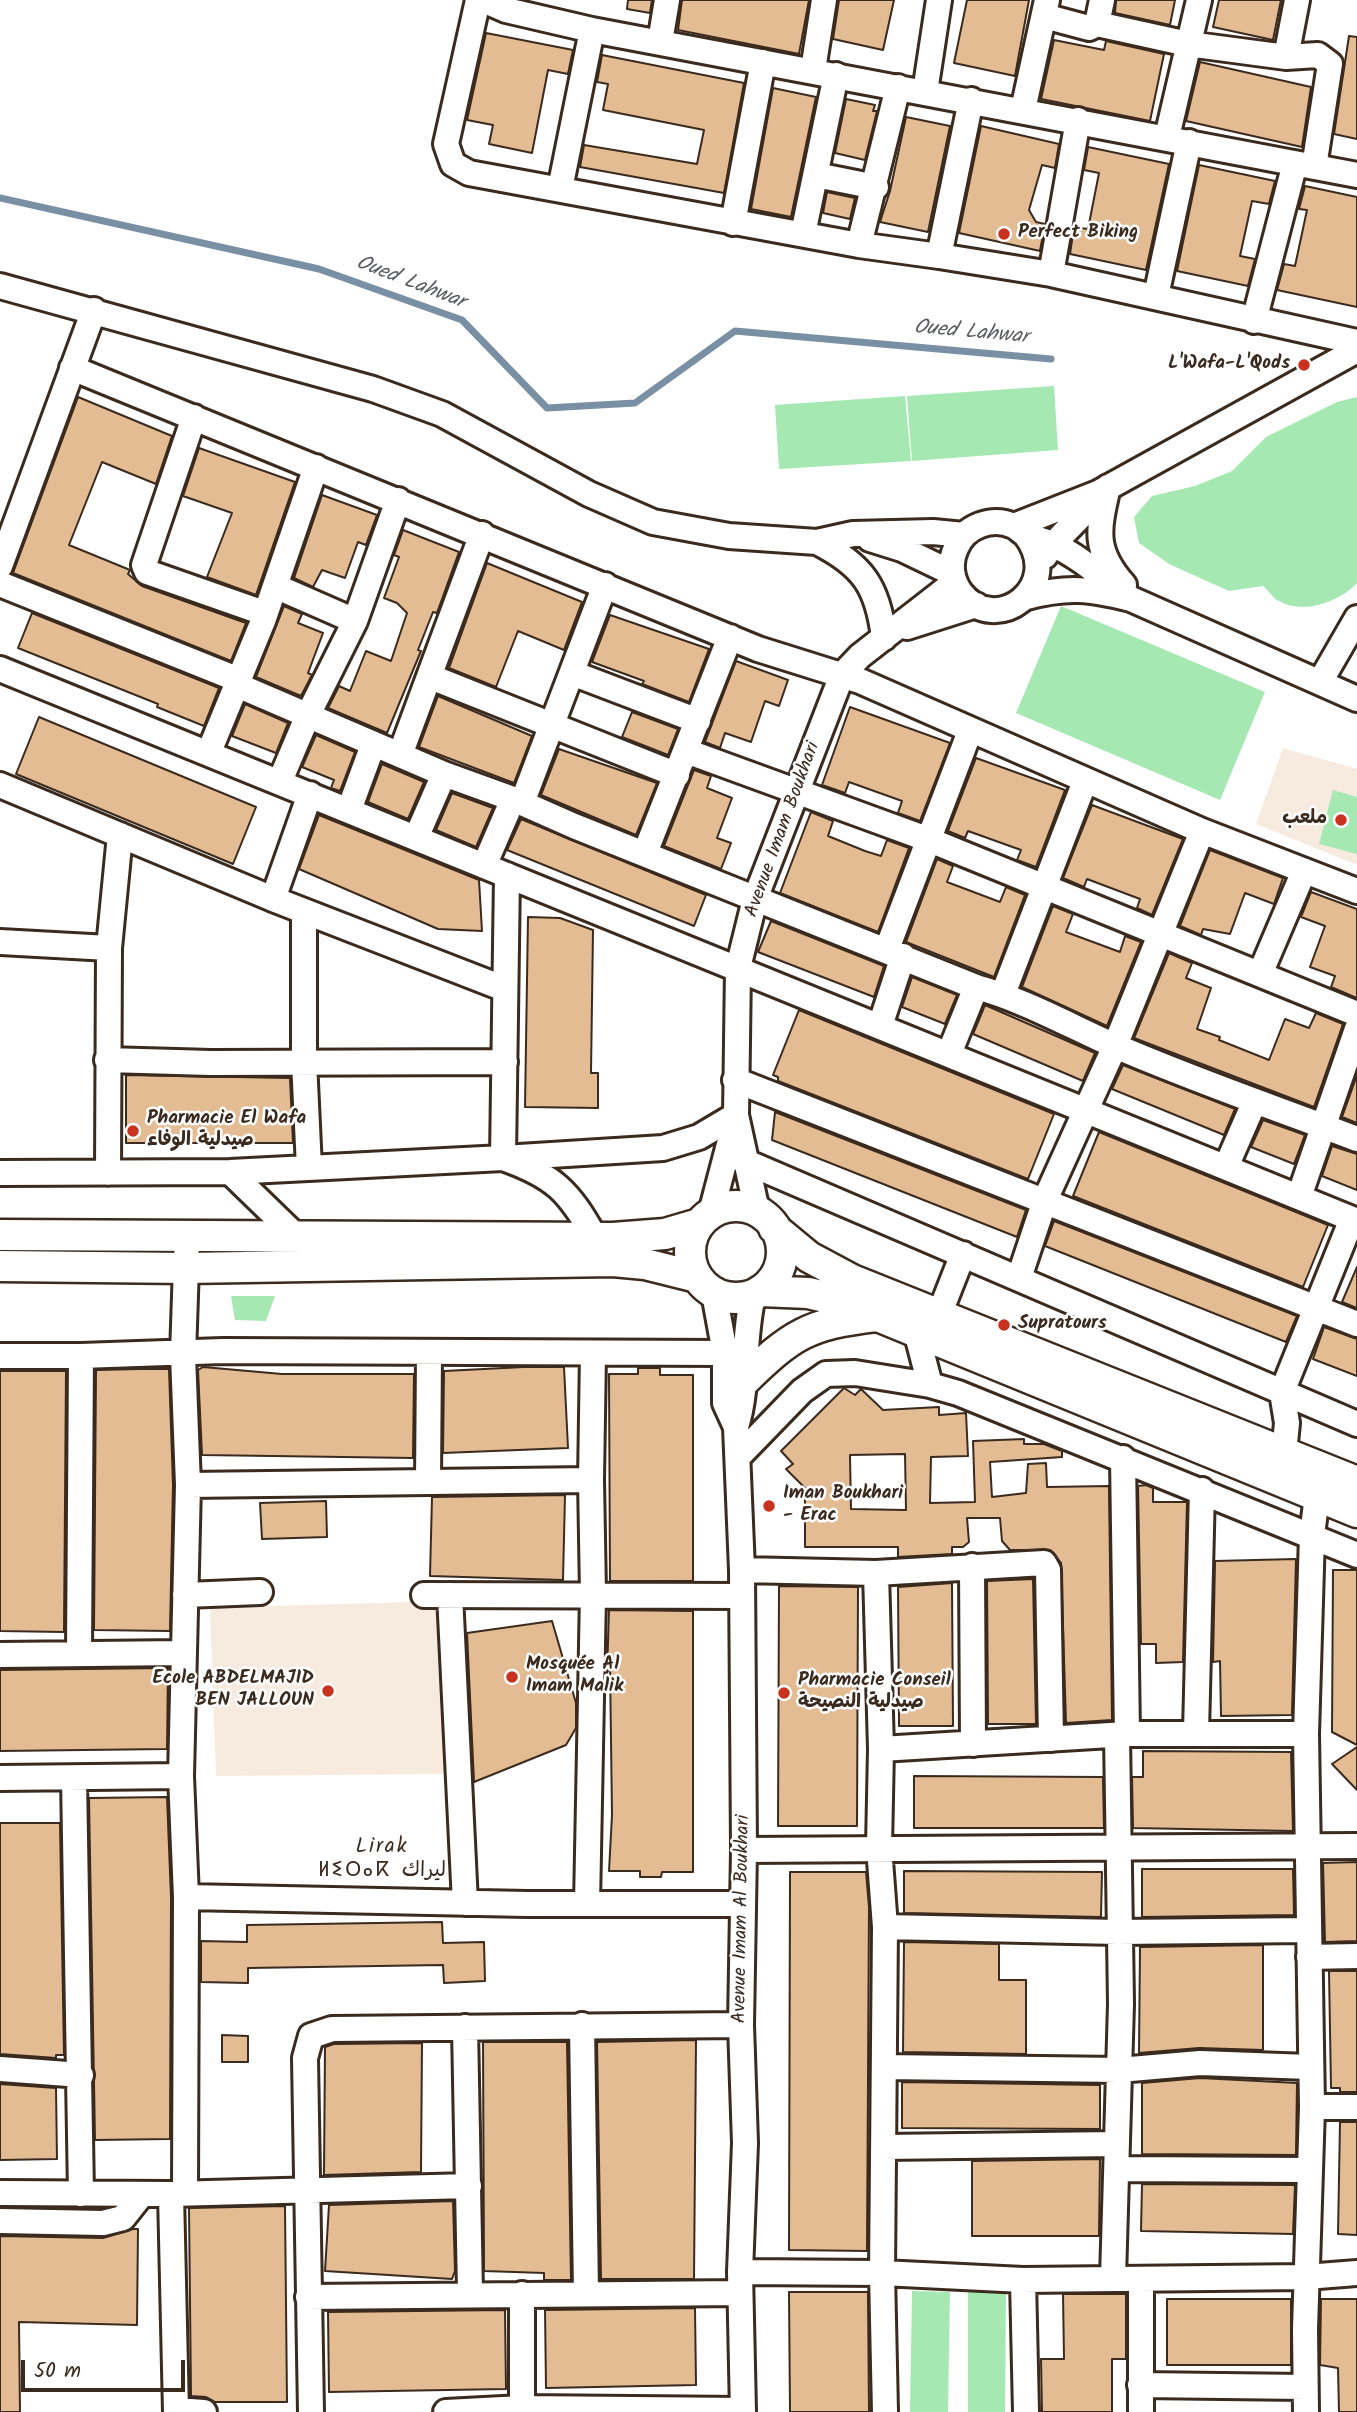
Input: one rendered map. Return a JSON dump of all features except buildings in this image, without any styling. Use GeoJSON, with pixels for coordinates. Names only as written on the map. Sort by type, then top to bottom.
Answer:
{"type":"FeatureCollection","features":[{"type":"Feature","properties":{"kind":"main road"},"geometry":{"type":"LineString","coordinates":[[0,1235],[648,1236],[705,1219],[734,1206],[766,1220],[828,1269],[928,1323],[1357,1512]]}},
{"type":"Feature","properties":{"kind":"main road"},"geometry":{"type":"LineString","coordinates":[[705,1219],[691,1242],[690,1254],[705,1285]]}},
{"type":"Feature","properties":{"kind":"main road"},"geometry":{"type":"LineString","coordinates":[[756,1294],[776,1274],[782,1251],[766,1220]]}},
{"type":"Feature","properties":{"kind":"main road"},"geometry":{"type":"LineString","coordinates":[[0,1266],[186,1268],[613,1261],[645,1264],[737,1298],[756,1294],[816,1294],[878,1316],[928,1323],[1357,1482]]}},
{"type":"Feature","properties":{"kind":"main road"},"geometry":{"type":"LineString","coordinates":[[743,1382],[779,1347],[795,1336],[831,1322],[878,1316]]}},
{"type":"Feature","properties":{"kind":"street"},"geometry":{"type":"LineString","coordinates":[[1357,175],[592,30],[506,10],[481,0],[446,144],[453,164],[469,173],[859,245],[1051,274],[1357,342]]}},
{"type":"Feature","properties":{"kind":"street"},"geometry":{"type":"LineString","coordinates":[[660,42],[667,0]]}},
{"type":"Feature","properties":{"kind":"street"},"geometry":{"type":"LineString","coordinates":[[803,234],[816,174],[824,73],[824,0]]}},
{"type":"Feature","properties":{"kind":"street"},"geometry":{"type":"LineString","coordinates":[[925,92],[939,0]]}},
{"type":"Feature","properties":{"kind":"street"},"geometry":{"type":"LineString","coordinates":[[1156,296],[1188,44],[1199,0]]}},
{"type":"Feature","properties":{"kind":"street"},"geometry":{"type":"LineString","coordinates":[[1286,57],[1297,0]]}},
{"type":"Feature","properties":{"kind":"street"},"geometry":{"type":"LineString","coordinates":[[1023,110],[1045,8],[1089,28],[1099,12],[1188,44],[1286,57],[1318,54],[1330,64],[1304,165],[1254,321]]}},
{"type":"Feature","properties":{"kind":"street"},"geometry":{"type":"LineString","coordinates":[[560,189],[592,30]]}},
{"type":"Feature","properties":{"kind":"street"},"geometry":{"type":"LineString","coordinates":[[733,223],[763,62]]}},
{"type":"Feature","properties":{"kind":"street"},"geometry":{"type":"LineString","coordinates":[[859,245],[876,187],[898,87]]}},
{"type":"Feature","properties":{"kind":"street"},"geometry":{"type":"LineString","coordinates":[[939,256],[971,100]]}},
{"type":"Feature","properties":{"kind":"street"},"geometry":{"type":"LineString","coordinates":[[1051,274],[1078,120]]}},
{"type":"Feature","properties":{"kind":"street"},"geometry":{"type":"LineString","coordinates":[[816,174],[876,187]]}},
{"type":"Feature","properties":{"kind":"street"},"geometry":{"type":"LineString","coordinates":[[0,286],[373,389],[442,414],[589,494],[653,522],[729,537],[817,542],[853,534],[933,532],[964,535],[988,523],[1020,530],[1103,490],[1357,350]]}},
{"type":"Feature","properties":{"kind":"street"},"geometry":{"type":"LineString","coordinates":[[0,566],[94,310]]}},
{"type":"Feature","properties":{"kind":"street"},"geometry":{"type":"LineString","coordinates":[[72,368],[786,660],[842,675],[1202,831],[1357,891]]}},
{"type":"Feature","properties":{"kind":"street"},"geometry":{"type":"LineString","coordinates":[[194,417],[144,565],[147,572],[264,613]]}},
{"type":"Feature","properties":{"kind":"street"},"geometry":{"type":"LineString","coordinates":[[209,752],[275,586],[316,467]]}},
{"type":"Feature","properties":{"kind":"street"},"geometry":{"type":"LineString","coordinates":[[1027,597],[1034,587],[1046,554],[1081,518],[1103,490]]}},
{"type":"Feature","properties":{"kind":"street"},"geometry":{"type":"LineString","coordinates":[[1103,490],[1099,530],[1101,552],[1111,570],[1136,601]]}},
{"type":"Feature","properties":{"kind":"street"},"geometry":{"type":"LineString","coordinates":[[280,781],[308,715],[355,621],[398,500]]}},
{"type":"Feature","properties":{"kind":"street"},"geometry":{"type":"LineString","coordinates":[[1020,530],[1038,554],[1046,554],[1136,601],[1357,699]]}},
{"type":"Feature","properties":{"kind":"street"},"geometry":{"type":"LineString","coordinates":[[400,755],[482,534]]}},
{"type":"Feature","properties":{"kind":"street"},"geometry":{"type":"LineString","coordinates":[[853,534],[902,549],[953,578]]}},
{"type":"Feature","properties":{"kind":"street"},"geometry":{"type":"LineString","coordinates":[[964,535],[952,560],[953,578],[960,592],[976,605]]}},
{"type":"Feature","properties":{"kind":"street"},"geometry":{"type":"LineString","coordinates":[[817,542],[836,551],[872,585],[887,635]]}},
{"type":"Feature","properties":{"kind":"street"},"geometry":{"type":"LineString","coordinates":[[842,675],[953,578]]}},
{"type":"Feature","properties":{"kind":"street"},"geometry":{"type":"LineString","coordinates":[[0,584],[238,683],[443,774],[517,801],[976,987],[1003,994],[1115,1046],[1215,1084],[1254,1103],[1357,1139]]}},
{"type":"Feature","properties":{"kind":"street"},"geometry":{"type":"LineString","coordinates":[[484,866],[552,726],[605,585]]}},
{"type":"Feature","properties":{"kind":"street"},"geometry":{"type":"LineString","coordinates":[[275,586],[355,621]]}},
{"type":"Feature","properties":{"kind":"street"},"geometry":{"type":"LineString","coordinates":[[887,635],[976,605],[1003,609],[1027,597],[1059,588],[1100,591],[1136,601]]}},
{"type":"Feature","properties":{"kind":"street"},"geometry":{"type":"LineString","coordinates":[[1320,682],[1357,618]]}},
{"type":"Feature","properties":{"kind":"street"},"geometry":{"type":"LineString","coordinates":[[645,853],[730,637]]}},
{"type":"Feature","properties":{"kind":"street"},"geometry":{"type":"LineString","coordinates":[[0,669],[1355,1220],[1282,1392],[1287,1423],[1284,1453]]}},
{"type":"Feature","properties":{"kind":"street"},"geometry":{"type":"LineString","coordinates":[[572,673],[698,720]]}},
{"type":"Feature","properties":{"kind":"street","name":"Avenue Imam Boukhari"},"geometry":{"type":"LineString","coordinates":[[766,1220],[744,1161],[736,1115],[738,968],[755,899],[842,675]]}},
{"type":"Feature","properties":{"kind":"street"},"geometry":{"type":"LineString","coordinates":[[431,677],[677,775]]}},
{"type":"Feature","properties":{"kind":"street"},"geometry":{"type":"LineString","coordinates":[[880,1026],[895,953],[927,839],[970,731]]}},
{"type":"Feature","properties":{"kind":"street"},"geometry":{"type":"LineString","coordinates":[[349,810],[373,745]]}},
{"type":"Feature","properties":{"kind":"street"},"geometry":{"type":"LineString","coordinates":[[686,751],[927,839],[1357,1014]]}},
{"type":"Feature","properties":{"kind":"street"},"geometry":{"type":"LineString","coordinates":[[416,838],[443,774]]}},
{"type":"Feature","properties":{"kind":"street"},"geometry":{"type":"LineString","coordinates":[[1003,994],[1085,781]]}},
{"type":"Feature","properties":{"kind":"street"},"geometry":{"type":"LineString","coordinates":[[0,785],[273,899],[505,989]]}},
{"type":"Feature","properties":{"kind":"street"},"geometry":{"type":"LineString","coordinates":[[273,899],[310,794]]}},
{"type":"Feature","properties":{"kind":"street"},"geometry":{"type":"LineString","coordinates":[[1019,1278],[1045,1200],[1084,1109],[1115,1046],[1202,831]]}},
{"type":"Feature","properties":{"kind":"street"},"geometry":{"type":"LineString","coordinates":[[108,1173],[109,948],[120,835]]}},
{"type":"Feature","properties":{"kind":"street"},"geometry":{"type":"LineString","coordinates":[[1261,974],[1304,871]]}},
{"type":"Feature","properties":{"kind":"street"},"geometry":{"type":"LineString","coordinates":[[503,1158],[507,875]]}},
{"type":"Feature","properties":{"kind":"street"},"geometry":{"type":"LineString","coordinates":[[304,911],[304,1061],[309,1168]]}},
{"type":"Feature","properties":{"kind":"street"},"geometry":{"type":"LineString","coordinates":[[0,942],[109,948]]}},
{"type":"Feature","properties":{"kind":"street"},"geometry":{"type":"LineString","coordinates":[[949,1054],[976,987]]}},
{"type":"Feature","properties":{"kind":"street"},"geometry":{"type":"LineString","coordinates":[[1299,1197],[1357,1029]]}},
{"type":"Feature","properties":{"kind":"street"},"geometry":{"type":"LineString","coordinates":[[107,1060],[211,1063],[505,1062]]}},
{"type":"Feature","properties":{"kind":"street"},"geometry":{"type":"LineString","coordinates":[[735,1080],[1357,1324]]}},
{"type":"Feature","properties":{"kind":"street"},"geometry":{"type":"LineString","coordinates":[[1226,1167],[1254,1103]]}},
{"type":"Feature","properties":{"kind":"street"},"geometry":{"type":"LineString","coordinates":[[0,1173],[230,1172],[663,1148],[699,1137],[736,1115]]}},
{"type":"Feature","properties":{"kind":"street","name":"Avenue Imam Boukhari"},"geometry":{"type":"LineString","coordinates":[[705,1219],[727,1160],[736,1115]]}},
{"type":"Feature","properties":{"kind":"street"},"geometry":{"type":"LineString","coordinates":[[503,1158],[529,1167],[558,1185],[577,1207],[595,1238]]}},
{"type":"Feature","properties":{"kind":"street"},"geometry":{"type":"LineString","coordinates":[[744,1161],[1357,1424]]}},
{"type":"Feature","properties":{"kind":"street"},"geometry":{"type":"LineString","coordinates":[[230,1172],[296,1236]]}},
{"type":"Feature","properties":{"kind":"street"},"geometry":{"type":"LineString","coordinates":[[187,1236],[183,1355],[188,1485],[181,1776],[186,1897],[178,2193],[176,2411],[204,2412]]}},
{"type":"Feature","properties":{"kind":"street"},"geometry":{"type":"LineString","coordinates":[[930,1385],[928,1323],[963,1254]]}},
{"type":"Feature","properties":{"kind":"street","name":"Avenue Imam Al Boukhari"},"geometry":{"type":"LineString","coordinates":[[705,1285],[725,1353],[725,1403],[736,1427]]}},
{"type":"Feature","properties":{"kind":"street","name":"Avenue Imam Al Boukhari"},"geometry":{"type":"LineString","coordinates":[[743,2411],[740,2283],[745,2143],[741,2025],[744,1850],[742,1570],[736,1427],[743,1403],[745,1330],[756,1294]]}},
{"type":"Feature","properties":{"kind":"street"},"geometry":{"type":"LineString","coordinates":[[0,1356],[183,1355],[223,1352],[725,1353]]}},
{"type":"Feature","properties":{"kind":"street"},"geometry":{"type":"LineString","coordinates":[[587,1904],[593,1594],[593,1353]]}},
{"type":"Feature","properties":{"kind":"street"},"geometry":{"type":"LineString","coordinates":[[428,1481],[429,1354]]}},
{"type":"Feature","properties":{"kind":"street"},"geometry":{"type":"LineString","coordinates":[[79,1653],[81,1356]]}},
{"type":"Feature","properties":{"kind":"street"},"geometry":{"type":"LineString","coordinates":[[738,1458],[802,1391],[826,1374],[848,1372],[930,1385],[1123,1458],[1357,1555]]}},
{"type":"Feature","properties":{"kind":"street"},"geometry":{"type":"LineString","coordinates":[[1113,2278],[1119,2070],[1117,1848],[1122,1735],[1123,1458]]}},
{"type":"Feature","properties":{"kind":"street"},"geometry":{"type":"LineString","coordinates":[[188,1485],[591,1480]]}},
{"type":"Feature","properties":{"kind":"street"},"geometry":{"type":"LineString","coordinates":[[1196,1732],[1202,1490]]}},
{"type":"Feature","properties":{"kind":"street"},"geometry":{"type":"LineString","coordinates":[[1306,2412],[1306,2277],[1312,2107],[1309,2067],[1306,1734],[1312,1535],[1317,1496]]}},
{"type":"Feature","properties":{"kind":"street"},"geometry":{"type":"LineString","coordinates":[[742,1570],[876,1573],[1042,1563],[1047,1567],[1051,1739]]}},
{"type":"Feature","properties":{"kind":"street"},"geometry":{"type":"LineString","coordinates":[[972,1566],[973,1744]]}},
{"type":"Feature","properties":{"kind":"street"},"geometry":{"type":"LineString","coordinates":[[876,1573],[881,1749],[879,1847],[885,1927],[882,2273],[885,2412]]}},
{"type":"Feature","properties":{"kind":"street"},"geometry":{"type":"LineString","coordinates":[[185,1595],[260,1592]]}},
{"type":"Feature","properties":{"kind":"street"},"geometry":{"type":"LineString","coordinates":[[425,1595],[741,1596]]}},
{"type":"Feature","properties":{"kind":"street"},"geometry":{"type":"LineString","coordinates":[[450,1595],[464,1903]]}},
{"type":"Feature","properties":{"kind":"street"},"geometry":{"type":"LineString","coordinates":[[0,1655],[182,1653]]}},
{"type":"Feature","properties":{"kind":"street"},"geometry":{"type":"LineString","coordinates":[[881,1749],[1196,1732],[1306,1734]]}},
{"type":"Feature","properties":{"kind":"street"},"geometry":{"type":"LineString","coordinates":[[0,1778],[181,1776]]}},
{"type":"Feature","properties":{"kind":"street"},"geometry":{"type":"LineString","coordinates":[[74,1778],[81,2194]]}},
{"type":"Feature","properties":{"kind":"street"},"geometry":{"type":"LineString","coordinates":[[744,1850],[879,1847],[1357,1846]]}},
{"type":"Feature","properties":{"kind":"street"},"geometry":{"type":"LineString","coordinates":[[186,1897],[464,1903],[743,1904]]}},
{"type":"Feature","properties":{"kind":"street"},"geometry":{"type":"LineString","coordinates":[[885,1927],[1118,1932],[1309,1930]]}},
{"type":"Feature","properties":{"kind":"street"},"geometry":{"type":"LineString","coordinates":[[1308,1957],[1357,1956]]}},
{"type":"Feature","properties":{"kind":"street"},"geometry":{"type":"LineString","coordinates":[[582,2025],[586,2293]]}},
{"type":"Feature","properties":{"kind":"street"},"geometry":{"type":"LineString","coordinates":[[311,2412],[305,2058],[311,2036],[332,2029],[741,2025]]}},
{"type":"Feature","properties":{"kind":"street"},"geometry":{"type":"LineString","coordinates":[[465,2027],[470,2293]]}},
{"type":"Feature","properties":{"kind":"street"},"geometry":{"type":"LineString","coordinates":[[884,2067],[1119,2070],[1200,2063],[1309,2067]]}},
{"type":"Feature","properties":{"kind":"street"},"geometry":{"type":"LineString","coordinates":[[0,2069],[81,2075]]}},
{"type":"Feature","properties":{"kind":"street"},"geometry":{"type":"LineString","coordinates":[[1312,2107],[1357,2107]]}},
{"type":"Feature","properties":{"kind":"street"},"geometry":{"type":"LineString","coordinates":[[884,2147],[1116,2144]]}},
{"type":"Feature","properties":{"kind":"street"},"geometry":{"type":"LineString","coordinates":[[1116,2169],[1309,2170]]}},
{"type":"Feature","properties":{"kind":"street"},"geometry":{"type":"LineString","coordinates":[[0,2193],[142,2194],[469,2186]]}},
{"type":"Feature","properties":{"kind":"street"},"geometry":{"type":"LineString","coordinates":[[0,2221],[103,2223],[123,2218],[142,2194]]}},
{"type":"Feature","properties":{"kind":"street"},"geometry":{"type":"LineString","coordinates":[[308,2297],[586,2293],[882,2273],[1023,2280],[1306,2277],[1357,2273]]}},
{"type":"Feature","properties":{"kind":"street"},"geometry":{"type":"LineString","coordinates":[[1141,2279],[1141,2412]]}},
{"type":"Feature","properties":{"kind":"street"},"geometry":{"type":"LineString","coordinates":[[1023,2280],[1026,2412]]}},
{"type":"Feature","properties":{"kind":"street"},"geometry":{"type":"LineString","coordinates":[[522,2294],[522,2408]]}},
{"type":"Feature","properties":{"kind":"street"},"geometry":{"type":"LineString","coordinates":[[1140,2385],[1305,2387]]}},
{"type":"Feature","properties":{"kind":"street"},"geometry":{"type":"LineString","coordinates":[[446,2412],[522,2408],[743,2411]]}},
{"type":"Feature","properties":{"kind":"shaded area"},"geometry":{"type":"Polygon","coordinates":[[[1283,748],[1357,769],[1357,865],[1256,824],[1283,748]]]}},
{"type":"Feature","properties":{"kind":"shaded area","name":"Ecole ABDELMAJID BEN JALLOUN"},"geometry":{"type":"Polygon","coordinates":[[[439,1601],[447,1774],[216,1776],[210,1608],[439,1601]]]}},
{"type":"Feature","properties":{"kind":"green space"},"geometry":{"type":"Polygon","coordinates":[[[1054,386],[1058,450],[912,461],[907,396],[1054,386]]]}},
{"type":"Feature","properties":{"kind":"green space"},"geometry":{"type":"Polygon","coordinates":[[[905,396],[911,461],[779,469],[775,405],[905,396]]]}},
{"type":"Feature","properties":{"kind":"green space"},"geometry":{"type":"Polygon","coordinates":[[[1357,397],[1357,583],[1350,590],[1321,604],[1299,607],[1289,605],[1279,601],[1263,586],[1229,591],[1169,564],[1139,543],[1134,517],[1152,496],[1195,486],[1232,471],[1266,437],[1337,402],[1357,397]]]}},
{"type":"Feature","properties":{"kind":"green space"},"geometry":{"type":"Polygon","coordinates":[[[1061,606],[1265,692],[1220,800],[1016,713],[1061,606]]]}},
{"type":"Feature","properties":{"kind":"green space","name":"ملعب"},"geometry":{"type":"Polygon","coordinates":[[[1333,790],[1357,797],[1357,854],[1319,844],[1333,790]]]}},
{"type":"Feature","properties":{"kind":"green space"},"geometry":{"type":"Polygon","coordinates":[[[231,1296],[275,1296],[266,1321],[235,1320],[231,1296]]]}},
{"type":"Feature","properties":{"kind":"green space"},"geometry":{"type":"Polygon","coordinates":[[[912,2291],[950,2292],[948,2412],[910,2412],[912,2291]]]}},
{"type":"Feature","properties":{"kind":"green space"},"geometry":{"type":"Polygon","coordinates":[[[968,2292],[1006,2292],[1005,2412],[968,2412],[968,2292]]]}},
{"type":"Feature","properties":{"kind":"waterway","name":"Oued Lahwar"},"geometry":{"type":"LineString","coordinates":[[0,198],[319,269],[462,320],[547,408],[635,403],[735,331],[1051,359]]}},
{"type":"Feature","properties":{"kind":"place","name":"Perfect Biking"},"geometry":{"type":"Point","coordinates":[1004,234]}},
{"type":"Feature","properties":{"kind":"place","name":"L'Wafa-L'Qods"},"geometry":{"type":"Point","coordinates":[1304,365]}},
{"type":"Feature","properties":{"kind":"place","name":"ملعب"},"geometry":{"type":"Point","coordinates":[1341,820]}},
{"type":"Feature","properties":{"kind":"place","name":"Pharmacie El Wafa صيدلية الوفاء"},"geometry":{"type":"Point","coordinates":[133,1131]}},
{"type":"Feature","properties":{"kind":"place","name":"Supratours"},"geometry":{"type":"Point","coordinates":[1004,1325]}},
{"type":"Feature","properties":{"kind":"place","name":"Iman Boukhari - Erac"},"geometry":{"type":"Point","coordinates":[769,1506]}},
{"type":"Feature","properties":{"kind":"place","name":"Mosquée Al Imam Malik"},"geometry":{"type":"Point","coordinates":[512,1677]}},
{"type":"Feature","properties":{"kind":"place","name":"Ecole ABDELMAJID BEN JALLOUN"},"geometry":{"type":"Point","coordinates":[328,1691]}},
{"type":"Feature","properties":{"kind":"place","name":"Pharmacie Conseil صيدلية النصيحة"},"geometry":{"type":"Point","coordinates":[784,1693]}},
{"type":"Feature","properties":{"kind":"district","name":"Lirak ⵍⵉⵔⴰⴽ ليراك"},"geometry":{"type":"Point","coordinates":[382,1860]}}]}
